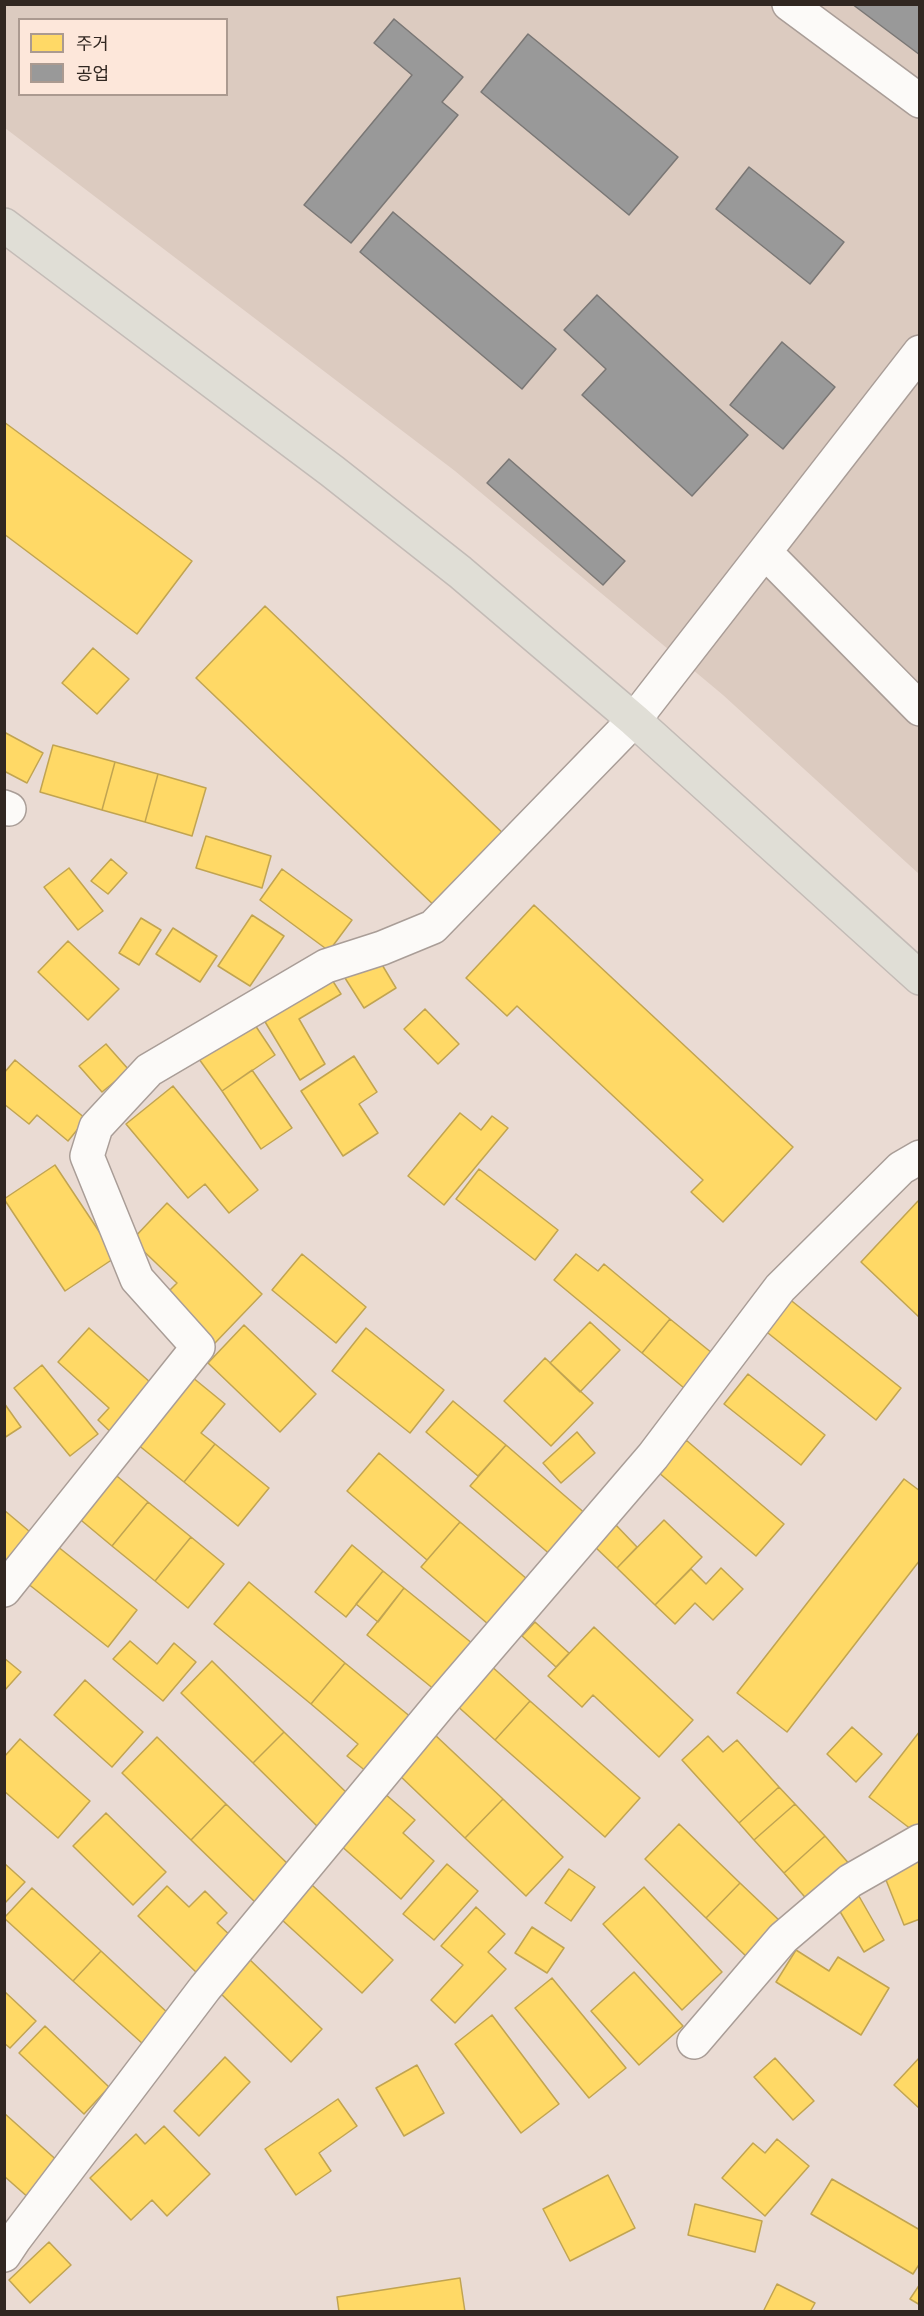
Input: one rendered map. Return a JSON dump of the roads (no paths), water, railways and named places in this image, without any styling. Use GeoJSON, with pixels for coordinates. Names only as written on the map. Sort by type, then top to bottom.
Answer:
{"type":"FeatureCollection","features":[{"type":"Feature","properties":{"kind":"main road"},"geometry":{"type":"LineString","coordinates":[[4,225],[332,471],[460,572],[634,720],[920,978]]}},
{"type":"Feature","properties":{"kind":"street"},"geometry":{"type":"LineString","coordinates":[[789,4],[920,101]]}},
{"type":"Feature","properties":{"kind":"street"},"geometry":{"type":"LineString","coordinates":[[4,1590],[198,1347],[137,1279],[87,1156],[96,1127],[149,1070],[326,966],[382,948],[433,927],[634,720],[920,352]]}},
{"type":"Feature","properties":{"kind":"street"},"geometry":{"type":"LineString","coordinates":[[765,552],[920,709]]}},
{"type":"Feature","properties":{"kind":"street"},"geometry":{"type":"LineString","coordinates":[[4,2255],[205,1988],[441,1703],[653,1456],[780,1288],[901,1168],[920,1157]]}},
{"type":"Feature","properties":{"kind":"street"},"geometry":{"type":"LineString","coordinates":[[694,2042],[783,1938],[850,1881],[920,1840]]}}]}
